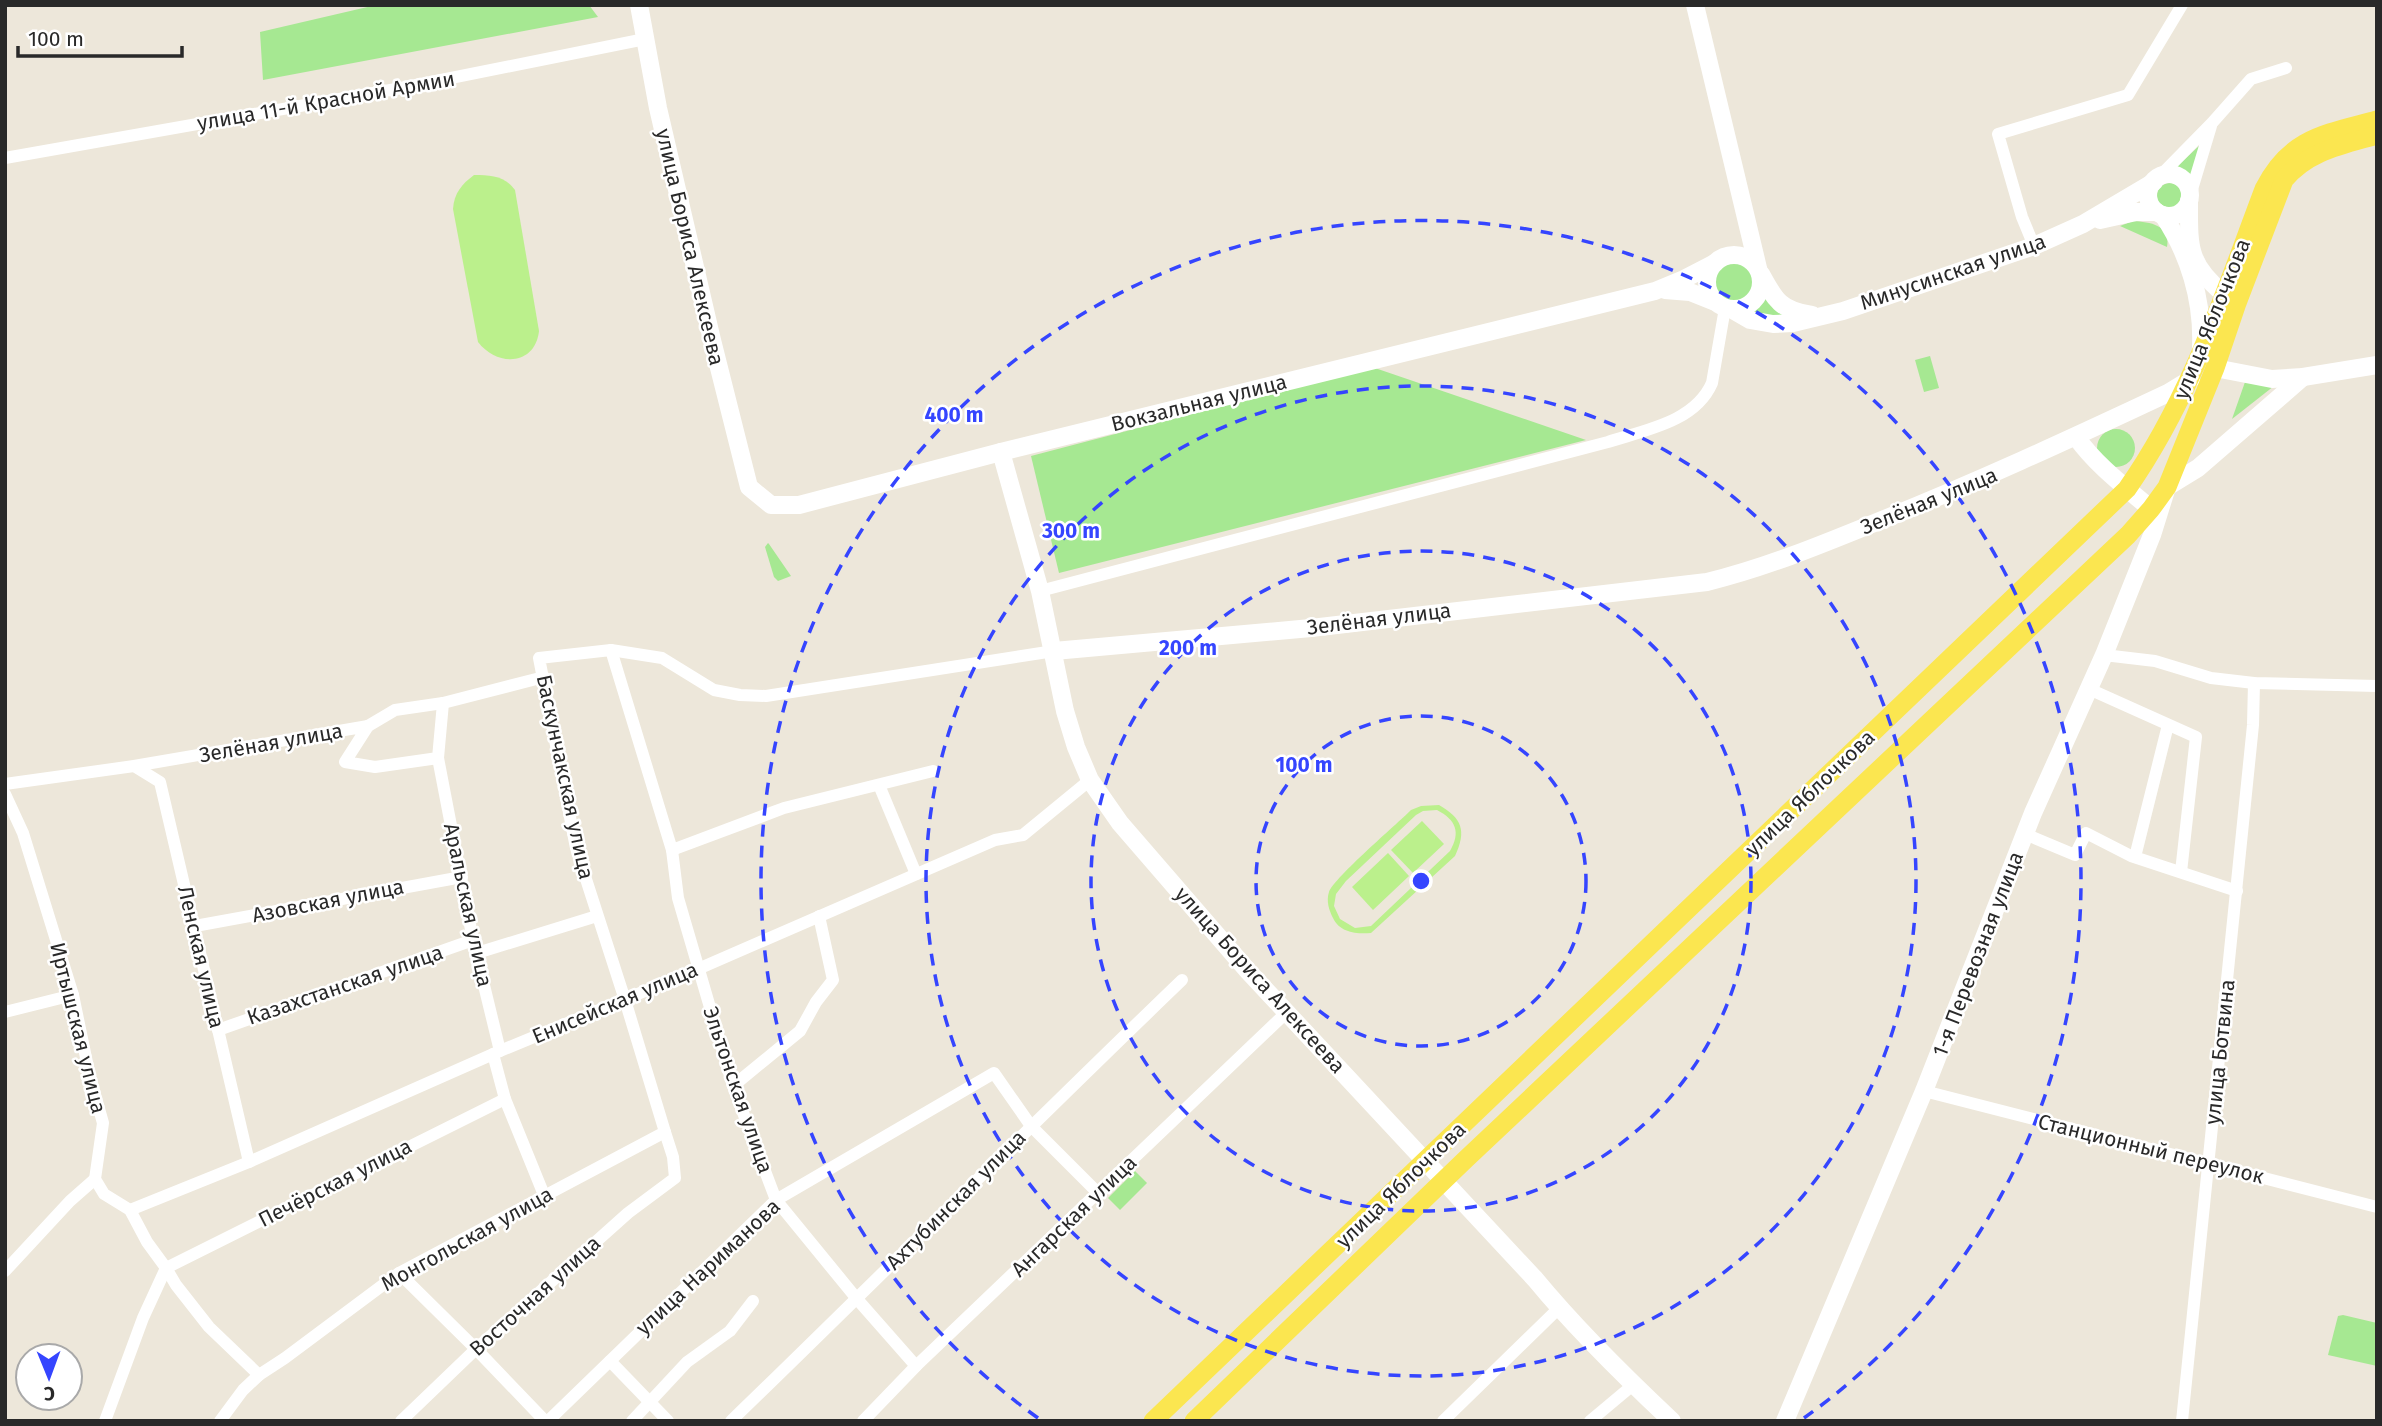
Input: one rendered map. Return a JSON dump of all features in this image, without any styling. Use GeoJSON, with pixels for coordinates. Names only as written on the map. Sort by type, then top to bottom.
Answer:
{"type":"FeatureCollection","features":[{"type":"Feature","properties":{"kind":"main road","name":"улица Бориса Алексеева"},"geometry":{"type":"LineString","coordinates":[[639,5],[656,98],[749,487]]}},
{"type":"Feature","properties":{"kind":"main road"},"geometry":{"type":"LineString","coordinates":[[1695,5],[1759,271],[1761,288],[1755,300],[1744,308],[1724,306],[1708,291],[1707,279],[1739,236],[1742,201]]}},
{"type":"Feature","properties":{"kind":"main road","name":"улица Яблочкова"},"geometry":{"type":"LineString","coordinates":[[1194,1421],[1443,1181],[2127,535],[2151,509],[2167,486],[2208,363],[2224,294],[2272,172],[2286,155],[2316,138],[2377,120]]}},
{"type":"Feature","properties":{"kind":"main road","name":"улица Яблочкова"},"geometry":{"type":"LineString","coordinates":[[1153,1421],[2127,489],[2150,457],[2191,379],[2208,363],[2237,303],[2284,180],[2296,166],[2312,156],[2377,135]]}},
{"type":"Feature","properties":{"kind":"main road"},"geometry":{"type":"LineString","coordinates":[[2224,294],[2202,273],[2193,256],[2188,185],[2179,177],[2168,174],[2156,180],[2150,187],[2148,198],[2184,251],[2200,305],[2208,363],[2272,379],[2303,377],[2377,365]]}},
{"type":"Feature","properties":{"kind":"main road","name":"Минусинская улица"},"geometry":{"type":"LineString","coordinates":[[1724,306],[1750,320],[1773,324],[1822,317],[2034,246],[2083,224],[2156,180]]}},
{"type":"Feature","properties":{"kind":"main road"},"geometry":{"type":"LineString","coordinates":[[2160,214],[2176,215],[2186,207],[2190,199]]}},
{"type":"Feature","properties":{"kind":"main road","name":"Минусинская улица"},"geometry":{"type":"LineString","coordinates":[[2083,224],[2120,215],[2160,214]]}},
{"type":"Feature","properties":{"kind":"main road"},"geometry":{"type":"LineString","coordinates":[[1719,260],[1733,254],[1745,257],[1759,271],[1783,306],[1798,313],[1822,317]]}},
{"type":"Feature","properties":{"kind":"main road","name":"Вокзальная улица"},"geometry":{"type":"LineString","coordinates":[[749,487],[771,505],[799,505],[1001,452],[1655,291],[1719,260]]}},
{"type":"Feature","properties":{"kind":"main road"},"geometry":{"type":"LineString","coordinates":[[2202,273],[2232,273]]}},
{"type":"Feature","properties":{"kind":"main road","name":"Вокзальная улица"},"geometry":{"type":"LineString","coordinates":[[1655,291],[1681,290],[1724,306]]}},
{"type":"Feature","properties":{"kind":"main road"},"geometry":{"type":"LineString","coordinates":[[2167,486],[2198,468],[2303,377]]}},
{"type":"Feature","properties":{"kind":"main road","name":"Зелёная улица"},"geometry":{"type":"LineString","coordinates":[[1054,651],[1311,628],[1397,616],[1686,586],[1743,573],[1932,500],[2076,437],[2168,393],[2191,379]]}},
{"type":"Feature","properties":{"kind":"main road"},"geometry":{"type":"LineString","coordinates":[[2076,437],[2108,474],[2151,509]]}},
{"type":"Feature","properties":{"kind":"main road","name":"улица Бориса Алексеева"},"geometry":{"type":"LineString","coordinates":[[1001,452],[1040,591],[1065,711],[1090,780],[1120,823],[1248,971],[1559,1308],[1633,1385],[1672,1421]]}},
{"type":"Feature","properties":{"kind":"main road","name":"1-я Перевозная улица"},"geometry":{"type":"LineString","coordinates":[[1785,1421],[1924,1091],[2025,834],[2104,655],[2152,535],[2167,486]]}},
{"type":"Feature","properties":{"kind":"street"},"geometry":{"type":"LineString","coordinates":[[2034,246],[2022,217],[1998,134],[2128,94],[2182,5]]}},
{"type":"Feature","properties":{"kind":"street","name":"улица 11-й Красной Армии"},"geometry":{"type":"LineString","coordinates":[[5,158],[383,92],[645,39]]}},
{"type":"Feature","properties":{"kind":"street"},"geometry":{"type":"LineString","coordinates":[[2156,180],[2212,123],[2250,79],[2286,68]]}},
{"type":"Feature","properties":{"kind":"street"},"geometry":{"type":"LineString","coordinates":[[2190,199],[2212,123]]}},
{"type":"Feature","properties":{"kind":"street"},"geometry":{"type":"LineString","coordinates":[[1040,591],[1608,442],[1664,424],[1698,403],[1707,394],[1712,383],[1724,306]]}},
{"type":"Feature","properties":{"kind":"street","name":"Зелёная улица"},"geometry":{"type":"LineString","coordinates":[[539,658],[611,650],[662,658],[714,691],[766,696],[1054,651]]}},
{"type":"Feature","properties":{"kind":"street","name":"Эльтонская улица"},"geometry":{"type":"LineString","coordinates":[[611,650],[672,850],[678,898],[733,1086],[776,1200],[916,1366]]}},
{"type":"Feature","properties":{"kind":"street"},"geometry":{"type":"LineString","coordinates":[[2104,655],[2155,661],[2211,678],[2254,683],[2377,686]]}},
{"type":"Feature","properties":{"kind":"street","name":"Баскунчакская улица"},"geometry":{"type":"LineString","coordinates":[[539,658],[576,848],[673,1157],[675,1178]]}},
{"type":"Feature","properties":{"kind":"street"},"geometry":{"type":"LineString","coordinates":[[369,726],[395,710],[443,703],[544,677]]}},
{"type":"Feature","properties":{"kind":"street","name":"улица Ботвина"},"geometry":{"type":"LineString","coordinates":[[2182,1421],[2237,891],[2253,726],[2254,683]]}},
{"type":"Feature","properties":{"kind":"street"},"geometry":{"type":"LineString","coordinates":[[2089,689],[2196,737],[2181,872]]}},
{"type":"Feature","properties":{"kind":"street"},"geometry":{"type":"LineString","coordinates":[[438,758],[443,703]]}},
{"type":"Feature","properties":{"kind":"street"},"geometry":{"type":"LineString","coordinates":[[2135,857],[2168,725]]}},
{"type":"Feature","properties":{"kind":"street","name":"Зелёная улица"},"geometry":{"type":"LineString","coordinates":[[369,726],[345,762],[375,767],[438,758]]}},
{"type":"Feature","properties":{"kind":"street","name":"Зелёная улица"},"geometry":{"type":"LineString","coordinates":[[5,784],[134,766],[369,726]]}},
{"type":"Feature","properties":{"kind":"street","name":"Аральская улица"},"geometry":{"type":"LineString","coordinates":[[438,758],[505,1099],[544,1195]]}},
{"type":"Feature","properties":{"kind":"street","name":"Ленская улица"},"geometry":{"type":"LineString","coordinates":[[134,766],[160,782],[249,1162]]}},
{"type":"Feature","properties":{"kind":"street"},"geometry":{"type":"LineString","coordinates":[[672,850],[784,808],[933,771]]}},
{"type":"Feature","properties":{"kind":"street","name":"Енисейская улица"},"geometry":{"type":"LineString","coordinates":[[130,1210],[249,1162],[496,1053],[916,874],[995,841],[1023,835],[1090,780]]}},
{"type":"Feature","properties":{"kind":"street"},"geometry":{"type":"LineString","coordinates":[[879,785],[916,874]]}},
{"type":"Feature","properties":{"kind":"street","name":"Иртышская улица"},"geometry":{"type":"LineString","coordinates":[[5,794],[23,833],[73,995],[90,1077],[103,1123],[95,1179]]}},
{"type":"Feature","properties":{"kind":"street"},"geometry":{"type":"LineString","coordinates":[[2025,834],[2075,855],[2086,833],[2135,857],[2237,891]]}},
{"type":"Feature","properties":{"kind":"street","name":"Азовская улица"},"geometry":{"type":"LineString","coordinates":[[195,926],[462,877]]}},
{"type":"Feature","properties":{"kind":"street","name":"Казахстанская улица"},"geometry":{"type":"LineString","coordinates":[[218,1030],[475,947],[597,916]]}},
{"type":"Feature","properties":{"kind":"street"},"geometry":{"type":"LineString","coordinates":[[733,1086],[800,1031],[816,1002],[834,980],[819,916]]}},
{"type":"Feature","properties":{"kind":"street","name":"Ахтубинская улица"},"geometry":{"type":"LineString","coordinates":[[730,1421],[1182,980]]}},
{"type":"Feature","properties":{"kind":"street"},"geometry":{"type":"LineString","coordinates":[[5,1013],[73,995]]}},
{"type":"Feature","properties":{"kind":"street","name":"Ангарская улица"},"geometry":{"type":"LineString","coordinates":[[863,1421],[916,1366],[1287,1013]]}},
{"type":"Feature","properties":{"kind":"street","name":"улица Нариманова"},"geometry":{"type":"LineString","coordinates":[[546,1421],[776,1200],[994,1073],[1031,1126]]}},
{"type":"Feature","properties":{"kind":"street","name":"Станционный переулок"},"geometry":{"type":"LineString","coordinates":[[1924,1091],[2377,1207]]}},
{"type":"Feature","properties":{"kind":"street","name":"Печёрская улица"},"geometry":{"type":"LineString","coordinates":[[166,1268],[505,1099]]}},
{"type":"Feature","properties":{"kind":"street"},"geometry":{"type":"LineString","coordinates":[[1031,1126],[1098,1193]]}},
{"type":"Feature","properties":{"kind":"street","name":"Монгольская улица"},"geometry":{"type":"LineString","coordinates":[[220,1421],[243,1390],[259,1375],[399,1273],[665,1132]]}},
{"type":"Feature","properties":{"kind":"street","name":"Восточная улица"},"geometry":{"type":"LineString","coordinates":[[401,1421],[476,1349],[628,1213],[675,1178]]}},
{"type":"Feature","properties":{"kind":"street"},"geometry":{"type":"LineString","coordinates":[[5,1271],[70,1201],[95,1179],[104,1194],[130,1210],[146,1242],[209,1327],[259,1375]]}},
{"type":"Feature","properties":{"kind":"street"},"geometry":{"type":"LineString","coordinates":[[105,1421],[143,1318],[166,1268]]}},
{"type":"Feature","properties":{"kind":"street"},"geometry":{"type":"LineString","coordinates":[[399,1273],[546,1421]]}},
{"type":"Feature","properties":{"kind":"street"},"geometry":{"type":"LineString","coordinates":[[632,1421],[687,1362],[730,1331],[753,1301]]}},
{"type":"Feature","properties":{"kind":"street"},"geometry":{"type":"LineString","coordinates":[[1443,1421],[1559,1308]]}},
{"type":"Feature","properties":{"kind":"street"},"geometry":{"type":"LineString","coordinates":[[610,1361],[668,1421]]}},
{"type":"Feature","properties":{"kind":"street"},"geometry":{"type":"LineString","coordinates":[[1590,1421],[1633,1385]]}},
{"type":"Feature","properties":{"kind":"green space"},"geometry":{"type":"Polygon","coordinates":[[[376,5],[589,5],[598,17],[263,80],[260,32],[376,5]]]}},
{"type":"Feature","properties":{"kind":"green space"},"geometry":{"type":"Polygon","coordinates":[[[2200,145],[2191,182],[2179,173],[2171,172],[2200,145]]]}},
{"type":"Feature","properties":{"kind":"green space"},"geometry":{"type":"Polygon","coordinates":[[[474,175],[497,177],[515,190],[539,331],[536,343],[530,351],[514,359],[495,356],[478,342],[453,209],[459,189],[474,175]]]}},
{"type":"Feature","properties":{"kind":"green space"},"geometry":{"type":"Polygon","coordinates":[[[2170,183],[2179,187],[2183,196],[2179,205],[2170,209],[2161,205],[2157,196],[2161,187],[2170,183]]]}},
{"type":"Feature","properties":{"kind":"green space"},"geometry":{"type":"Polygon","coordinates":[[[2133,221],[2146,222],[2162,229],[2166,234],[2167,247],[2120,226],[2133,221]]]}},
{"type":"Feature","properties":{"kind":"green space"},"geometry":{"type":"Polygon","coordinates":[[[1735,262],[1749,268],[1755,282],[1749,296],[1735,302],[1721,296],[1715,282],[1721,268],[1735,262]]]}},
{"type":"Feature","properties":{"kind":"green space"},"geometry":{"type":"Polygon","coordinates":[[[1767,292],[1799,319],[1748,314],[1760,305],[1767,292]]]}},
{"type":"Feature","properties":{"kind":"green space"},"geometry":{"type":"Polygon","coordinates":[[[1930,356],[1939,388],[1924,392],[1915,360],[1930,356]]]}},
{"type":"Feature","properties":{"kind":"green space"},"geometry":{"type":"Polygon","coordinates":[[[1372,367],[1586,440],[1059,573],[1031,456],[1372,367]]]}},
{"type":"Feature","properties":{"kind":"green space"},"geometry":{"type":"Polygon","coordinates":[[[2245,382],[2274,386],[2232,419],[2245,382]]]}},
{"type":"Feature","properties":{"kind":"green space"},"geometry":{"type":"Polygon","coordinates":[[[2116,429],[2130,434],[2135,448],[2130,462],[2116,467],[2102,462],[2097,448],[2102,434],[2116,429]]]}},
{"type":"Feature","properties":{"kind":"green space"},"geometry":{"type":"Polygon","coordinates":[[[768,543],[791,576],[778,581],[774,577],[765,547],[768,543]]]}},
{"type":"Feature","properties":{"kind":"green space"},"geometry":{"type":"Polygon","coordinates":[[[1439,805],[1457,820],[1461,839],[1455,856],[1371,933],[1344,930],[1333,918],[1328,905],[1329,892],[1354,863],[1411,810],[1421,806],[1439,805]],[[1437,810],[1423,811],[1416,815],[1346,881],[1336,894],[1334,906],[1340,919],[1355,928],[1371,926],[1450,851],[1455,838],[1455,827],[1449,818],[1437,810]]]}},
{"type":"Feature","properties":{"kind":"green space"},"geometry":{"type":"Polygon","coordinates":[[[1422,821],[1444,844],[1413,873],[1391,850],[1422,821]]]}},
{"type":"Feature","properties":{"kind":"green space"},"geometry":{"type":"Polygon","coordinates":[[[1388,853],[1409,876],[1373,910],[1352,887],[1388,853]]]}},
{"type":"Feature","properties":{"kind":"green space"},"geometry":{"type":"Polygon","coordinates":[[[1135,1171],[1147,1183],[1120,1210],[1108,1198],[1135,1171]]]}},
{"type":"Feature","properties":{"kind":"green space"},"geometry":{"type":"Polygon","coordinates":[[[2338,1316],[2377,1323],[2377,1366],[2328,1355],[2338,1316]]]}}]}
